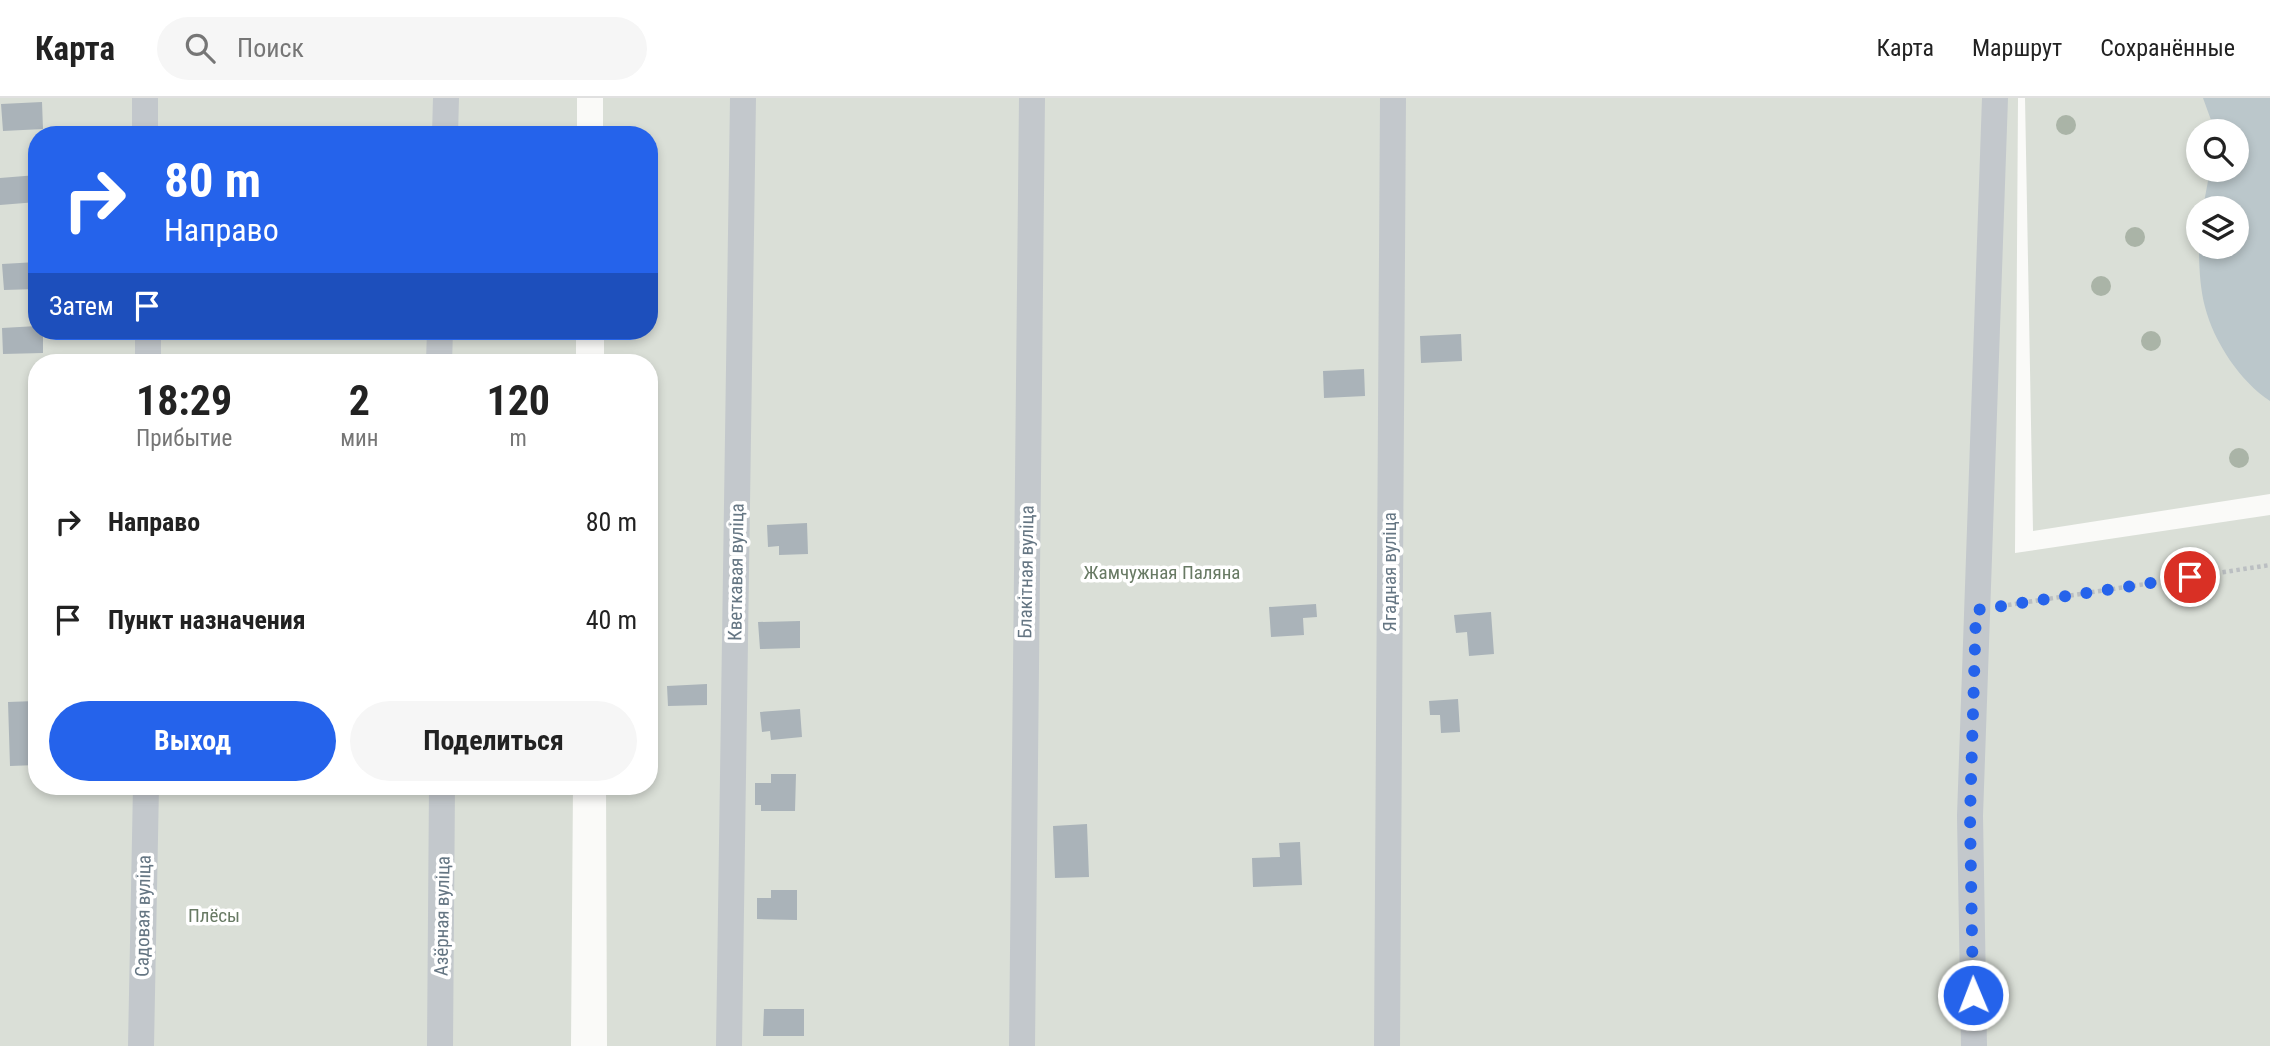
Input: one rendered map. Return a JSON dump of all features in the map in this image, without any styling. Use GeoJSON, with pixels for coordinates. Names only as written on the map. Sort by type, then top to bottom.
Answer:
{"type":"FeatureCollection","features":[{"type":"Feature","properties":{"kind":"street"},"geometry":{"type":"LineString","coordinates":[[145,98],[145,126]]}},
{"type":"Feature","properties":{"kind":"street"},"geometry":{"type":"LineString","coordinates":[[445,126],[446,98]]}},
{"type":"Feature","properties":{"kind":"street","name":"Кветкавая вуліца"},"geometry":{"type":"LineString","coordinates":[[729,1046],[743,98]]}},
{"type":"Feature","properties":{"kind":"street","name":"Блакітная вуліца"},"geometry":{"type":"LineString","coordinates":[[1022,1046],[1032,98]]}},
{"type":"Feature","properties":{"kind":"street","name":"Ягадная вуліца"},"geometry":{"type":"LineString","coordinates":[[1387,1046],[1393,98]]}},
{"type":"Feature","properties":{"kind":"street"},"geometry":{"type":"LineString","coordinates":[[1974,1046],[1970,816],[1995,98]]}},
{"type":"Feature","properties":{"kind":"street","name":"Садовая вуліца"},"geometry":{"type":"LineString","coordinates":[[141,1046],[146,795]]}},
{"type":"Feature","properties":{"kind":"street","name":"Азёрная вуліца"},"geometry":{"type":"LineString","coordinates":[[440,1046],[442,795]]}},
{"type":"Feature","properties":{"kind":"path"},"geometry":{"type":"LineString","coordinates":[[1976,610],[2270,565]]}},
{"type":"Feature","properties":{"kind":"green space","name":"Плёсы"},"geometry":{"type":"Polygon","coordinates":[[[0,98],[577,98],[577,126],[28,126],[28,340],[576,340],[576,354],[28,354],[28,795],[573,795],[571,1046],[0,1046],[0,98]]]}},
{"type":"Feature","properties":{"kind":"green space","name":"Жамчужная Паляна"},"geometry":{"type":"Polygon","coordinates":[[[603,98],[2018,98],[2015,553],[2270,515],[2270,1046],[607,1046],[606,795],[658,795],[658,354],[604,354],[604,340],[658,340],[658,126],[603,126],[603,98]]]}},
{"type":"Feature","properties":{"kind":"green space"},"geometry":{"type":"Polygon","coordinates":[[[2025,98],[2270,98],[2270,494],[2033,531],[2025,98]]]}},
{"type":"Feature","properties":{"kind":"shaded area"},"geometry":{"type":"Polygon","coordinates":[[[2203,98],[2270,98],[2270,401],[2248,383],[2230,360],[2215,334],[2203,300],[2199,259],[2249,259],[2249,196],[2205,196],[2208,182],[2249,182],[2249,119],[2211,119],[2203,98]]]}},
{"type":"Feature","properties":{"kind":"building"},"geometry":{"type":"Polygon","coordinates":[[[42,102],[43,126],[3,131],[1,104],[42,102]]]}},
{"type":"Feature","properties":{"kind":"building"},"geometry":{"type":"Polygon","coordinates":[[[28,176],[28,203],[0,205],[0,178],[28,176]]]}},
{"type":"Feature","properties":{"kind":"building"},"geometry":{"type":"Polygon","coordinates":[[[28,263],[28,289],[4,290],[2,264],[28,263]]]}},
{"type":"Feature","properties":{"kind":"building"},"geometry":{"type":"Polygon","coordinates":[[[28,327],[28,340],[43,340],[43,353],[3,354],[2,328],[28,327]]]}},
{"type":"Feature","properties":{"kind":"building"},"geometry":{"type":"Polygon","coordinates":[[[1461,334],[1462,361],[1421,363],[1420,336],[1461,334]]]}},
{"type":"Feature","properties":{"kind":"building"},"geometry":{"type":"Polygon","coordinates":[[[1364,369],[1365,396],[1324,398],[1323,371],[1364,369]]]}},
{"type":"Feature","properties":{"kind":"building"},"geometry":{"type":"Polygon","coordinates":[[[807,523],[808,554],[779,555],[779,546],[768,547],[767,525],[807,523]]]}},
{"type":"Feature","properties":{"kind":"building"},"geometry":{"type":"Polygon","coordinates":[[[1316,604],[1317,617],[1303,618],[1304,635],[1271,637],[1269,607],[1316,604]]]}},
{"type":"Feature","properties":{"kind":"building"},"geometry":{"type":"Polygon","coordinates":[[[1491,612],[1494,654],[1469,656],[1467,632],[1456,633],[1454,615],[1491,612]]]}},
{"type":"Feature","properties":{"kind":"building"},"geometry":{"type":"Polygon","coordinates":[[[800,621],[800,648],[760,649],[758,622],[800,621]]]}},
{"type":"Feature","properties":{"kind":"building"},"geometry":{"type":"Polygon","coordinates":[[[707,684],[707,705],[668,706],[667,686],[707,684]]]}},
{"type":"Feature","properties":{"kind":"building"},"geometry":{"type":"Polygon","coordinates":[[[1458,699],[1460,732],[1441,733],[1440,715],[1430,715],[1429,701],[1458,699]]]}},
{"type":"Feature","properties":{"kind":"building"},"geometry":{"type":"Polygon","coordinates":[[[28,701],[28,765],[10,766],[8,702],[28,701]]]}},
{"type":"Feature","properties":{"kind":"building"},"geometry":{"type":"Polygon","coordinates":[[[800,709],[802,737],[771,740],[770,731],[762,732],[760,712],[800,709]]]}},
{"type":"Feature","properties":{"kind":"building"},"geometry":{"type":"Polygon","coordinates":[[[771,774],[796,774],[795,811],[761,811],[761,805],[755,805],[755,783],[771,783],[771,774]]]}},
{"type":"Feature","properties":{"kind":"building"},"geometry":{"type":"Polygon","coordinates":[[[1087,824],[1089,877],[1055,878],[1053,826],[1087,824]]]}},
{"type":"Feature","properties":{"kind":"building"},"geometry":{"type":"Polygon","coordinates":[[[1300,842],[1302,885],[1253,887],[1252,858],[1280,857],[1279,843],[1300,842]]]}},
{"type":"Feature","properties":{"kind":"building"},"geometry":{"type":"Polygon","coordinates":[[[771,890],[797,890],[797,920],[757,919],[757,898],[771,898],[771,890]]]}},
{"type":"Feature","properties":{"kind":"building"},"geometry":{"type":"Polygon","coordinates":[[[764,1009],[804,1009],[804,1036],[763,1036],[764,1009]]]}},
{"type":"Feature","properties":{"kind":"route"},"geometry":{"type":"LineString","coordinates":[[1973,995],[1970,816],[1976,610],[2190,577]]}}]}
